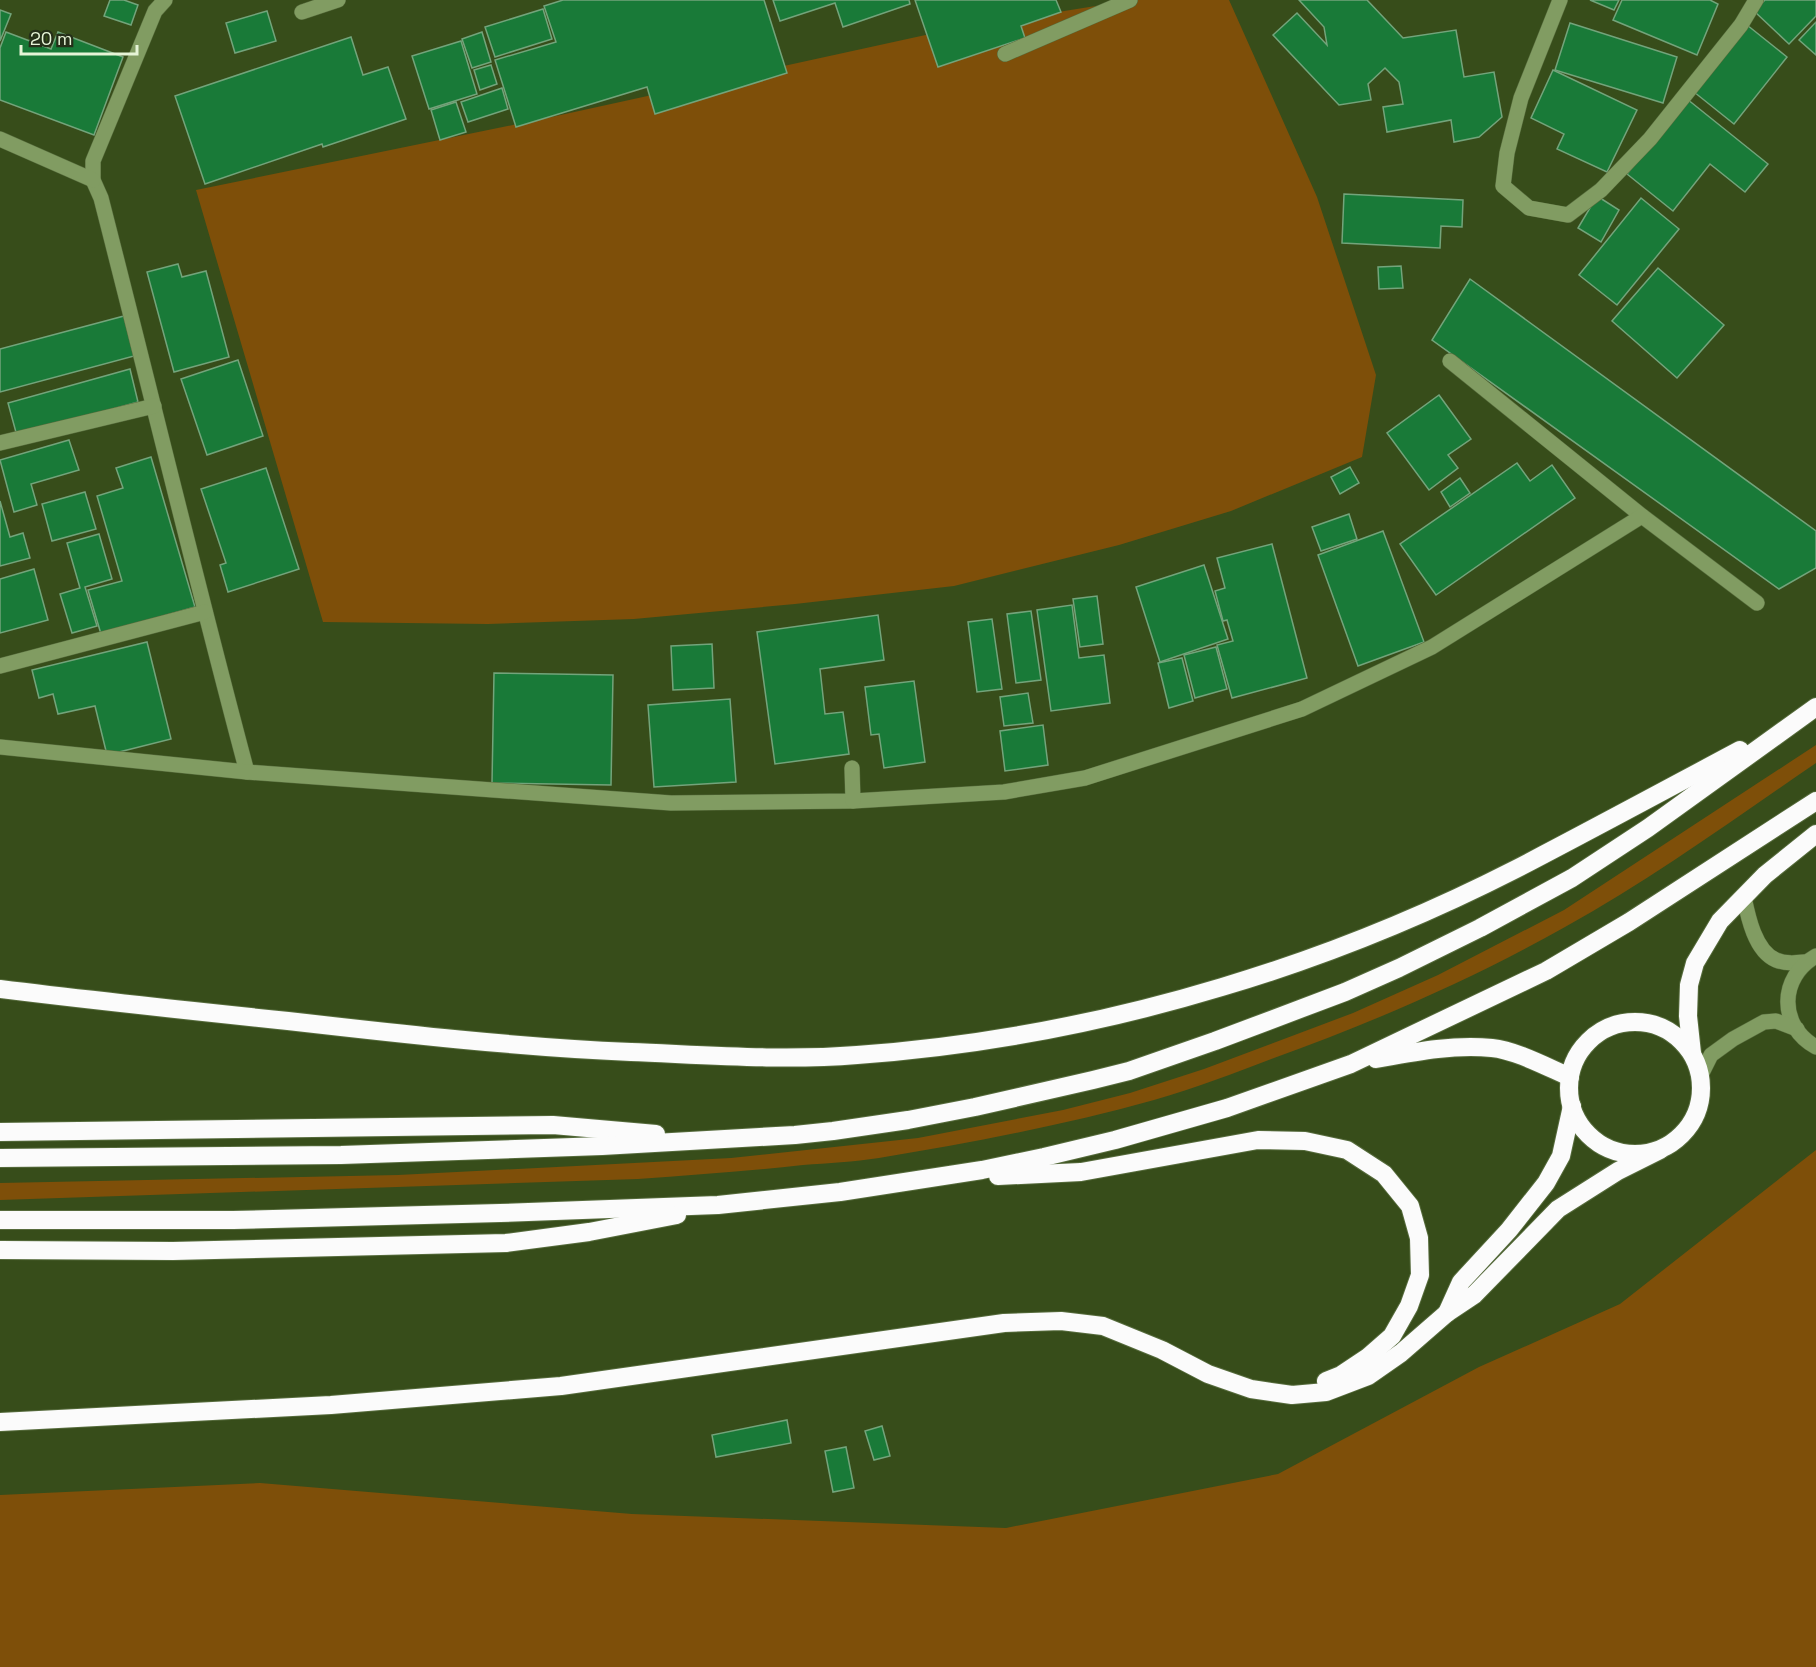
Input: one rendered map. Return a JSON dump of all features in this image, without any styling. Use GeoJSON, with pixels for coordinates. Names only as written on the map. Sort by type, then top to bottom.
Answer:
{"type":"FeatureCollection","features":[{"type":"Feature","properties":{"kind":"highway"},"geometry":{"type":"LineString","coordinates":[[0,989],[460,1041],[582,1050],[755,1057],[854,1056],[991,1041],[1039,1033],[1173,1001],[1277,969],[1381,931],[1512,871],[1809,712]]}},
{"type":"Feature","properties":{"kind":"highway"},"geometry":{"type":"LineString","coordinates":[[0,1158],[341,1155],[603,1146],[833,1131],[908,1120],[1044,1092],[1129,1071],[1215,1041],[1345,992],[1480,928],[1572,878],[1648,828],[1809,712]]}},
{"type":"Feature","properties":{"kind":"highway"},"geometry":{"type":"LineString","coordinates":[[0,1220],[244,1220],[718,1205],[840,1192],[982,1170],[1115,1140],[1227,1108],[1351,1064],[1546,971],[1629,922],[1816,801]]}},
{"type":"Feature","properties":{"kind":"highway"},"geometry":{"type":"LineString","coordinates":[[0,1422],[331,1405],[561,1386],[1004,1323],[1061,1321],[1103,1326],[1162,1350],[1208,1374],[1251,1389],[1292,1395],[1326,1392],[1368,1376],[1401,1353],[1447,1313],[1474,1295],[1558,1209],[1618,1171],[1680,1137],[1694,1120],[1701,1098],[1701,1075],[1692,1053],[1688,1016],[1689,985],[1695,963],[1720,921],[1765,875],[1816,834]]}},
{"type":"Feature","properties":{"kind":"highway"},"geometry":{"type":"LineString","coordinates":[[1660,1150],[1639,1154],[1617,1152],[1597,1142],[1581,1126],[1572,1106],[1569,1092],[1570,1077],[1576,1058],[1588,1042],[1604,1029],[1623,1023],[1642,1022],[1662,1027],[1679,1038],[1692,1053]]}},
{"type":"Feature","properties":{"kind":"highway"},"geometry":{"type":"LineString","coordinates":[[1351,1064],[1444,1047],[1494,1047],[1531,1059],[1570,1077]]}},
{"type":"Feature","properties":{"kind":"highway"},"geometry":{"type":"LineString","coordinates":[[1447,1313],[1461,1282],[1509,1230],[1546,1183],[1561,1156],[1572,1106]]}},
{"type":"Feature","properties":{"kind":"highway"},"geometry":{"type":"LineString","coordinates":[[0,1132],[553,1125],[709,1139]]}},
{"type":"Feature","properties":{"kind":"highway"},"geometry":{"type":"LineString","coordinates":[[924,1179],[1081,1172],[1258,1140],[1305,1141],[1347,1150],[1384,1174],[1410,1206],[1419,1238],[1420,1275],[1410,1306],[1392,1336],[1368,1357],[1341,1375],[1292,1395]]}},
{"type":"Feature","properties":{"kind":"highway"},"geometry":{"type":"LineString","coordinates":[[0,1250],[184,1251],[506,1243],[649,1222],[718,1205]]}},
{"type":"Feature","properties":{"kind":"street"},"geometry":{"type":"LineString","coordinates":[[165,0],[155,11],[93,161],[93,180],[101,198],[204,612],[247,772]]}},
{"type":"Feature","properties":{"kind":"street"},"geometry":{"type":"LineString","coordinates":[[302,12],[338,0]]}},
{"type":"Feature","properties":{"kind":"street"},"geometry":{"type":"LineString","coordinates":[[1005,54],[1130,0]]}},
{"type":"Feature","properties":{"kind":"street"},"geometry":{"type":"LineString","coordinates":[[1560,0],[1521,98],[1507,153],[1503,186],[1529,208],[1568,215],[1601,190],[1650,139],[1741,25],[1756,0]]}},
{"type":"Feature","properties":{"kind":"street"},"geometry":{"type":"LineString","coordinates":[[0,139],[93,180]]}},
{"type":"Feature","properties":{"kind":"street"},"geometry":{"type":"LineString","coordinates":[[1450,361],[1642,516],[1757,603]]}},
{"type":"Feature","properties":{"kind":"street"},"geometry":{"type":"LineString","coordinates":[[0,443],[154,406]]}},
{"type":"Feature","properties":{"kind":"street"},"geometry":{"type":"LineString","coordinates":[[0,747],[247,772],[671,803],[853,801],[1004,792],[1085,778],[1302,709],[1432,647],[1642,516]]}},
{"type":"Feature","properties":{"kind":"street"},"geometry":{"type":"LineString","coordinates":[[0,666],[204,612]]}},
{"type":"Feature","properties":{"kind":"street"},"geometry":{"type":"LineString","coordinates":[[852,768],[853,801]]}},
{"type":"Feature","properties":{"kind":"street"},"geometry":{"type":"LineString","coordinates":[[1744,897],[1749,923],[1758,944],[1773,959],[1788,963],[1810,959]]}},
{"type":"Feature","properties":{"kind":"street"},"geometry":{"type":"LineString","coordinates":[[1810,959],[1794,974],[1788,990],[1788,1006],[1792,1022],[1800,1035],[1816,1047]]}},
{"type":"Feature","properties":{"kind":"street"},"geometry":{"type":"LineString","coordinates":[[1701,1075],[1711,1055],[1733,1039],[1764,1022],[1776,1021],[1797,1029]]}},
{"type":"Feature","properties":{"kind":"shaded area"},"geometry":{"type":"Polygon","coordinates":[[[1133,0],[1229,0],[1317,197],[1376,375],[1362,457],[1231,511],[1119,545],[954,586],[634,619],[488,624],[323,622],[196,190],[547,118],[953,29],[1133,0]]]}},
{"type":"Feature","properties":{"kind":"shaded area"},"geometry":{"type":"Polygon","coordinates":[[[1816,745],[1816,763],[1723,827],[1661,869],[1597,908],[1495,964],[1349,1030],[1200,1085],[1086,1118],[879,1158],[720,1173],[638,1179],[0,1200],[0,1183],[398,1175],[731,1158],[918,1138],[1063,1110],[1130,1093],[1204,1069],[1353,1013],[1438,975],[1564,910],[1816,745]]]}},
{"type":"Feature","properties":{"kind":"shaded area"},"geometry":{"type":"Polygon","coordinates":[[[1816,1150],[1816,1667],[0,1667],[0,1495],[260,1483],[632,1514],[1006,1528],[1278,1474],[1479,1367],[1620,1304],[1816,1150]]]}},
{"type":"Feature","properties":{"kind":"building"},"geometry":{"type":"Polygon","coordinates":[[[110,0],[124,0],[138,5],[131,25],[104,16],[110,0]]]}},
{"type":"Feature","properties":{"kind":"building"},"geometry":{"type":"Polygon","coordinates":[[[563,0],[764,0],[787,73],[655,114],[647,87],[516,127],[495,60],[556,42],[544,6],[563,0]]]}},
{"type":"Feature","properties":{"kind":"building"},"geometry":{"type":"Polygon","coordinates":[[[773,0],[909,0],[910,4],[843,27],[835,3],[780,21],[773,0]]]}},
{"type":"Feature","properties":{"kind":"building"},"geometry":{"type":"Polygon","coordinates":[[[915,0],[1056,0],[1061,12],[1021,26],[1025,38],[938,67],[915,0]]]}},
{"type":"Feature","properties":{"kind":"building"},"geometry":{"type":"Polygon","coordinates":[[[1299,0],[1367,0],[1403,38],[1456,30],[1464,77],[1494,72],[1502,117],[1479,137],[1454,142],[1451,120],[1387,132],[1383,107],[1403,104],[1399,82],[1385,68],[1368,84],[1371,100],[1339,105],[1273,35],[1297,13],[1327,45],[1324,27],[1299,0]]]}},
{"type":"Feature","properties":{"kind":"building"},"geometry":{"type":"Polygon","coordinates":[[[1590,0],[1619,0],[1614,10],[1590,0]]]}},
{"type":"Feature","properties":{"kind":"building"},"geometry":{"type":"Polygon","coordinates":[[[1622,0],[1710,0],[1718,4],[1697,55],[1613,20],[1622,0]]]}},
{"type":"Feature","properties":{"kind":"building"},"geometry":{"type":"Polygon","coordinates":[[[1765,0],[1816,0],[1816,16],[1789,44],[1754,11],[1765,0]]]}},
{"type":"Feature","properties":{"kind":"building"},"geometry":{"type":"Polygon","coordinates":[[[543,9],[552,39],[495,57],[485,27],[543,9]]]}},
{"type":"Feature","properties":{"kind":"building"},"geometry":{"type":"Polygon","coordinates":[[[0,10],[11,14],[0,41],[0,10]]]}},
{"type":"Feature","properties":{"kind":"building"},"geometry":{"type":"Polygon","coordinates":[[[267,11],[276,41],[235,53],[226,23],[267,11]]]}},
{"type":"Feature","properties":{"kind":"building"},"geometry":{"type":"Polygon","coordinates":[[[1816,22],[1816,55],[1799,40],[1816,22]]]}},
{"type":"Feature","properties":{"kind":"building"},"geometry":{"type":"Polygon","coordinates":[[[1570,23],[1677,57],[1663,103],[1555,70],[1570,23]]]}},
{"type":"Feature","properties":{"kind":"building"},"geometry":{"type":"Polygon","coordinates":[[[1747,25],[1787,57],[1734,124],[1694,92],[1747,25]]]}},
{"type":"Feature","properties":{"kind":"building"},"geometry":{"type":"Polygon","coordinates":[[[6,32],[51,49],[58,32],[123,57],[94,135],[0,100],[0,48],[6,32]]]}},
{"type":"Feature","properties":{"kind":"building"},"geometry":{"type":"Polygon","coordinates":[[[482,32],[491,62],[472,68],[462,39],[482,32]]]}},
{"type":"Feature","properties":{"kind":"building"},"geometry":{"type":"Polygon","coordinates":[[[351,37],[363,75],[388,67],[406,119],[323,147],[322,144],[205,184],[175,96],[351,37]]]}},
{"type":"Feature","properties":{"kind":"building"},"geometry":{"type":"Polygon","coordinates":[[[461,41],[477,94],[429,109],[412,56],[461,41]]]}},
{"type":"Feature","properties":{"kind":"building"},"geometry":{"type":"Polygon","coordinates":[[[491,65],[497,84],[480,90],[474,70],[491,65]]]}},
{"type":"Feature","properties":{"kind":"building"},"geometry":{"type":"Polygon","coordinates":[[[1553,70],[1637,110],[1607,172],[1557,149],[1564,134],[1531,118],[1553,70]]]}},
{"type":"Feature","properties":{"kind":"building"},"geometry":{"type":"Polygon","coordinates":[[[502,88],[508,109],[468,122],[461,102],[502,88]]]}},
{"type":"Feature","properties":{"kind":"building"},"geometry":{"type":"Polygon","coordinates":[[[1687,99],[1768,164],[1745,192],[1710,164],[1673,211],[1627,174],[1687,99]]]}},
{"type":"Feature","properties":{"kind":"building"},"geometry":{"type":"Polygon","coordinates":[[[456,102],[466,132],[440,140],[431,110],[456,102]]]}},
{"type":"Feature","properties":{"kind":"building"},"geometry":{"type":"Polygon","coordinates":[[[1344,194],[1463,200],[1462,227],[1441,226],[1440,248],[1342,243],[1344,194]]]}},
{"type":"Feature","properties":{"kind":"building"},"geometry":{"type":"Polygon","coordinates":[[[1597,196],[1619,210],[1601,242],[1578,228],[1597,196]]]}},
{"type":"Feature","properties":{"kind":"building"},"geometry":{"type":"Polygon","coordinates":[[[1641,198],[1679,229],[1617,305],[1579,275],[1641,198]]]}},
{"type":"Feature","properties":{"kind":"building"},"geometry":{"type":"Polygon","coordinates":[[[178,264],[182,277],[206,271],[229,357],[174,372],[147,272],[178,264]]]}},
{"type":"Feature","properties":{"kind":"building"},"geometry":{"type":"Polygon","coordinates":[[[1401,266],[1403,288],[1379,289],[1378,267],[1401,266]]]}},
{"type":"Feature","properties":{"kind":"building"},"geometry":{"type":"Polygon","coordinates":[[[1658,268],[1724,325],[1677,378],[1612,321],[1658,268]]]}},
{"type":"Feature","properties":{"kind":"building"},"geometry":{"type":"Polygon","coordinates":[[[1470,279],[1816,531],[1816,568],[1779,589],[1432,340],[1470,279]]]}},
{"type":"Feature","properties":{"kind":"building"},"geometry":{"type":"Polygon","coordinates":[[[124,316],[134,356],[0,392],[0,349],[124,316]]]}},
{"type":"Feature","properties":{"kind":"building"},"geometry":{"type":"Polygon","coordinates":[[[238,360],[263,436],[207,455],[181,379],[238,360]]]}},
{"type":"Feature","properties":{"kind":"building"},"geometry":{"type":"Polygon","coordinates":[[[130,369],[138,402],[17,436],[8,403],[130,369]]]}},
{"type":"Feature","properties":{"kind":"building"},"geometry":{"type":"Polygon","coordinates":[[[1439,395],[1471,439],[1448,455],[1458,468],[1429,490],[1387,433],[1439,395]]]}},
{"type":"Feature","properties":{"kind":"building"},"geometry":{"type":"Polygon","coordinates":[[[69,440],[79,470],[31,484],[37,505],[14,512],[0,460],[69,440]]]}},
{"type":"Feature","properties":{"kind":"building"},"geometry":{"type":"Polygon","coordinates":[[[151,457],[195,607],[101,634],[88,590],[122,581],[97,496],[123,488],[116,468],[151,457]]]}},
{"type":"Feature","properties":{"kind":"building"},"geometry":{"type":"Polygon","coordinates":[[[1517,463],[1530,481],[1552,465],[1575,498],[1436,595],[1400,544],[1517,463]]]}},
{"type":"Feature","properties":{"kind":"building"},"geometry":{"type":"Polygon","coordinates":[[[1350,467],[1359,483],[1340,494],[1331,477],[1350,467]]]}},
{"type":"Feature","properties":{"kind":"building"},"geometry":{"type":"Polygon","coordinates":[[[266,468],[299,569],[228,592],[220,565],[226,563],[201,489],[266,468]]]}},
{"type":"Feature","properties":{"kind":"building"},"geometry":{"type":"Polygon","coordinates":[[[1460,478],[1470,493],[1450,507],[1441,492],[1460,478]]]}},
{"type":"Feature","properties":{"kind":"building"},"geometry":{"type":"Polygon","coordinates":[[[85,492],[96,529],[52,541],[42,504],[85,492]]]}},
{"type":"Feature","properties":{"kind":"building"},"geometry":{"type":"Polygon","coordinates":[[[0,501],[10,537],[23,533],[30,558],[0,566],[0,501]]]}},
{"type":"Feature","properties":{"kind":"building"},"geometry":{"type":"Polygon","coordinates":[[[1349,514],[1357,539],[1321,551],[1312,527],[1349,514]]]}},
{"type":"Feature","properties":{"kind":"building"},"geometry":{"type":"Polygon","coordinates":[[[1383,531],[1424,642],[1358,666],[1318,555],[1383,531]]]}},
{"type":"Feature","properties":{"kind":"building"},"geometry":{"type":"Polygon","coordinates":[[[99,534],[112,579],[85,587],[97,626],[72,633],[60,594],[80,588],[67,543],[99,534]]]}},
{"type":"Feature","properties":{"kind":"building"},"geometry":{"type":"Polygon","coordinates":[[[1272,544],[1307,678],[1232,698],[1217,645],[1233,641],[1227,620],[1223,621],[1215,591],[1225,588],[1217,558],[1272,544]]]}},
{"type":"Feature","properties":{"kind":"building"},"geometry":{"type":"Polygon","coordinates":[[[1204,565],[1228,639],[1160,662],[1136,587],[1204,565]]]}},
{"type":"Feature","properties":{"kind":"building"},"geometry":{"type":"Polygon","coordinates":[[[34,569],[48,620],[0,633],[0,579],[34,569]]]}},
{"type":"Feature","properties":{"kind":"building"},"geometry":{"type":"Polygon","coordinates":[[[1097,596],[1103,644],[1080,647],[1073,599],[1097,596]]]}},
{"type":"Feature","properties":{"kind":"building"},"geometry":{"type":"Polygon","coordinates":[[[1072,605],[1079,658],[1104,655],[1110,703],[1051,711],[1037,610],[1072,605]]]}},
{"type":"Feature","properties":{"kind":"building"},"geometry":{"type":"Polygon","coordinates":[[[1031,611],[1041,680],[1016,683],[1007,614],[1031,611]]]}},
{"type":"Feature","properties":{"kind":"building"},"geometry":{"type":"Polygon","coordinates":[[[878,615],[884,660],[820,669],[825,714],[843,712],[849,754],[775,764],[757,632],[878,615]]]}},
{"type":"Feature","properties":{"kind":"building"},"geometry":{"type":"Polygon","coordinates":[[[992,619],[1002,689],[977,692],[968,622],[992,619]]]}},
{"type":"Feature","properties":{"kind":"building"},"geometry":{"type":"Polygon","coordinates":[[[147,642],[171,739],[107,755],[95,706],[58,714],[53,694],[39,698],[32,670],[147,642]]]}},
{"type":"Feature","properties":{"kind":"building"},"geometry":{"type":"Polygon","coordinates":[[[712,644],[714,688],[673,690],[671,646],[712,644]]]}},
{"type":"Feature","properties":{"kind":"building"},"geometry":{"type":"Polygon","coordinates":[[[1216,647],[1227,689],[1195,698],[1184,655],[1216,647]]]}},
{"type":"Feature","properties":{"kind":"building"},"geometry":{"type":"Polygon","coordinates":[[[1182,658],[1193,701],[1169,708],[1158,663],[1182,658]]]}},
{"type":"Feature","properties":{"kind":"building"},"geometry":{"type":"Polygon","coordinates":[[[494,673],[613,675],[611,785],[492,783],[494,673]]]}},
{"type":"Feature","properties":{"kind":"building"},"geometry":{"type":"Polygon","coordinates":[[[914,681],[925,762],[884,768],[879,734],[871,735],[865,687],[914,681]]]}},
{"type":"Feature","properties":{"kind":"building"},"geometry":{"type":"Polygon","coordinates":[[[1028,693],[1033,723],[1004,726],[1000,697],[1028,693]]]}},
{"type":"Feature","properties":{"kind":"building"},"geometry":{"type":"Polygon","coordinates":[[[730,699],[736,782],[654,787],[648,705],[730,699]]]}},
{"type":"Feature","properties":{"kind":"building"},"geometry":{"type":"Polygon","coordinates":[[[1043,725],[1048,765],[1005,771],[1000,731],[1043,725]]]}},
{"type":"Feature","properties":{"kind":"building"},"geometry":{"type":"Polygon","coordinates":[[[787,1420],[791,1443],[716,1457],[712,1435],[787,1420]]]}},
{"type":"Feature","properties":{"kind":"building"},"geometry":{"type":"Polygon","coordinates":[[[882,1426],[890,1456],[874,1460],[865,1431],[882,1426]]]}},
{"type":"Feature","properties":{"kind":"building"},"geometry":{"type":"Polygon","coordinates":[[[846,1447],[854,1488],[833,1492],[825,1451],[846,1447]]]}}]}
